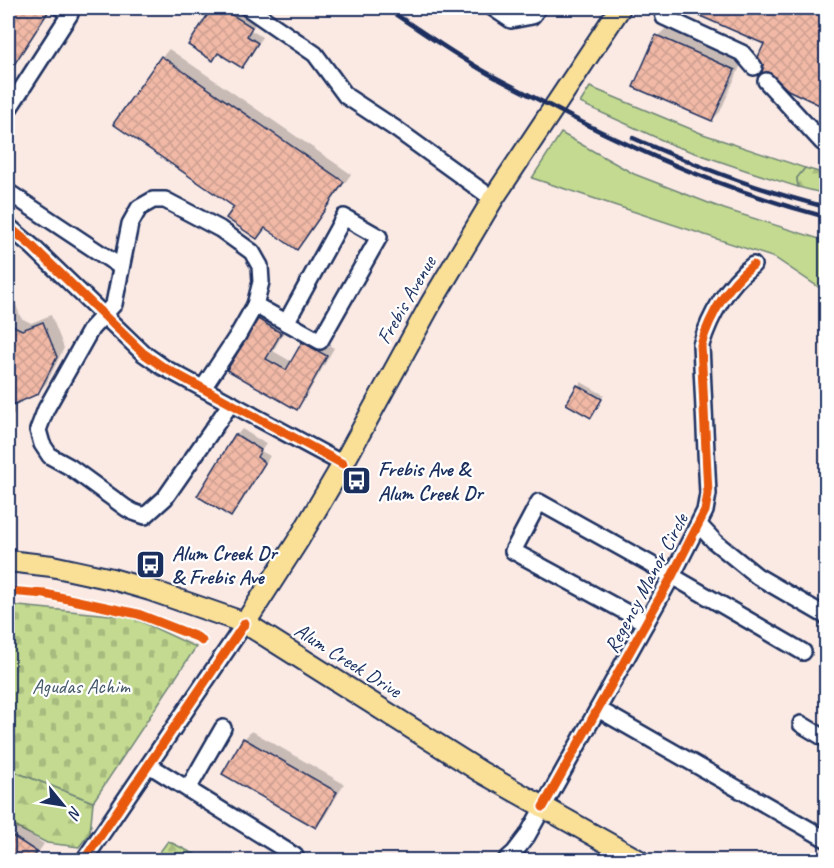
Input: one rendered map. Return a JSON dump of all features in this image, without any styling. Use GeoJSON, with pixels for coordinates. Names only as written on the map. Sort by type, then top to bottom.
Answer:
{"type":"FeatureCollection","features":[{"type":"Feature","properties":{"kind":"main road","name":"Frebis Avenue"},"geometry":{"type":"LineString","coordinates":[[245,623],[299,539],[430,305],[494,199],[620,8]]}},
{"type":"Feature","properties":{"kind":"main road","name":"Alum Creek Drive"},"geometry":{"type":"LineString","coordinates":[[8,561],[112,579],[245,623],[464,761],[638,861]]}},
{"type":"Feature","properties":{"kind":"street"},"geometry":{"type":"LineString","coordinates":[[8,110],[70,14],[61,8]]}},
{"type":"Feature","properties":{"kind":"street"},"geometry":{"type":"LineString","coordinates":[[248,8],[315,54],[346,96],[494,199]]}},
{"type":"Feature","properties":{"kind":"street"},"geometry":{"type":"LineString","coordinates":[[493,8],[511,20],[532,16],[538,8]]}},
{"type":"Feature","properties":{"kind":"street"},"geometry":{"type":"LineString","coordinates":[[662,8],[663,17],[742,53],[754,67]]}},
{"type":"Feature","properties":{"kind":"street"},"geometry":{"type":"LineString","coordinates":[[766,81],[826,144]]}},
{"type":"Feature","properties":{"kind":"street"},"geometry":{"type":"LineString","coordinates":[[8,192],[121,267]]}},
{"type":"Feature","properties":{"kind":"street"},"geometry":{"type":"LineString","coordinates":[[203,388],[255,305],[261,282],[260,266],[252,252],[220,229],[165,200],[153,200],[139,208],[130,224],[114,304],[91,329],[46,409],[38,430],[42,444],[50,456],[70,467],[126,508],[145,516],[165,498],[231,403]]}},
{"type":"Feature","properties":{"kind":"street"},"geometry":{"type":"LineString","coordinates":[[255,305],[286,323],[320,341],[379,237],[344,218],[286,323]]}},
{"type":"Feature","properties":{"kind":"street"},"geometry":{"type":"LineString","coordinates":[[8,226],[150,358],[343,464]]}},
{"type":"Feature","properties":{"kind":"street","name":"Regency Manor Circle"},"geometry":{"type":"LineString","coordinates":[[506,861],[528,836],[672,576],[705,511],[708,494],[701,345],[707,325],[717,307],[744,272],[753,265]]}},
{"type":"Feature","properties":{"kind":"street"},"geometry":{"type":"LineString","coordinates":[[646,623],[513,551],[539,502],[803,652]]}},
{"type":"Feature","properties":{"kind":"street"},"geometry":{"type":"LineString","coordinates":[[699,525],[757,576],[826,616]]}},
{"type":"Feature","properties":{"kind":"street"},"geometry":{"type":"LineString","coordinates":[[84,861],[245,623]]}},
{"type":"Feature","properties":{"kind":"street"},"geometry":{"type":"LineString","coordinates":[[598,709],[826,839]]}},
{"type":"Feature","properties":{"kind":"street"},"geometry":{"type":"LineString","coordinates":[[801,724],[826,739]]}},
{"type":"Feature","properties":{"kind":"street"},"geometry":{"type":"LineString","coordinates":[[188,789],[223,728]]}},
{"type":"Feature","properties":{"kind":"street"},"geometry":{"type":"LineString","coordinates":[[149,765],[295,856]]}},
{"type":"Feature","properties":{"kind":"green space"},"geometry":{"type":"Polygon","coordinates":[[[590,87],[703,134],[805,168],[797,178],[798,187],[675,146],[580,103],[590,87]]]}},
{"type":"Feature","properties":{"kind":"green space"},"geometry":{"type":"Polygon","coordinates":[[[561,133],[634,174],[724,209],[826,241],[826,292],[775,258],[532,178],[561,133]]]}},
{"type":"Feature","properties":{"kind":"green space"},"geometry":{"type":"Polygon","coordinates":[[[805,168],[826,174],[826,194],[798,187],[797,178],[805,168]]]}},
{"type":"Feature","properties":{"kind":"green space","name":"Agudas Achim"},"geometry":{"type":"Polygon","coordinates":[[[8,605],[131,617],[196,647],[93,802],[8,769],[8,605]]]}},
{"type":"Feature","properties":{"kind":"green space"},"geometry":{"type":"Polygon","coordinates":[[[8,769],[93,802],[90,833],[79,847],[47,843],[8,823],[8,769]]]}},
{"type":"Feature","properties":{"kind":"green space"},"geometry":{"type":"Polygon","coordinates":[[[168,841],[206,860],[154,860],[168,841]]]}},
{"type":"Feature","properties":{"kind":"building"},"geometry":{"type":"Polygon","coordinates":[[[8,8],[42,8],[48,12],[8,74],[8,8]]]}},
{"type":"Feature","properties":{"kind":"building"},"geometry":{"type":"Polygon","coordinates":[[[212,8],[221,8],[252,27],[247,36],[258,43],[242,68],[218,53],[213,61],[188,45],[212,8]]]}},
{"type":"Feature","properties":{"kind":"building"},"geometry":{"type":"Polygon","coordinates":[[[682,8],[826,8],[826,108],[788,90],[769,72],[762,73],[763,65],[758,57],[764,44],[682,8]]]}},
{"type":"Feature","properties":{"kind":"building"},"geometry":{"type":"Polygon","coordinates":[[[656,35],[735,70],[712,121],[633,87],[656,35]]]}},
{"type":"Feature","properties":{"kind":"building"},"geometry":{"type":"Polygon","coordinates":[[[161,56],[344,182],[297,250],[265,228],[257,239],[226,218],[234,207],[113,124],[161,56]]]}},
{"type":"Feature","properties":{"kind":"building"},"geometry":{"type":"Polygon","coordinates":[[[258,319],[281,333],[266,359],[286,370],[302,342],[327,356],[297,410],[227,370],[258,319]]]}},
{"type":"Feature","properties":{"kind":"building"},"geometry":{"type":"Polygon","coordinates":[[[43,322],[57,357],[38,394],[8,407],[8,323],[22,330],[43,322]]]}},
{"type":"Feature","properties":{"kind":"building"},"geometry":{"type":"Polygon","coordinates":[[[577,385],[602,399],[591,418],[566,404],[577,385]]]}},
{"type":"Feature","properties":{"kind":"building"},"geometry":{"type":"Polygon","coordinates":[[[235,434],[261,450],[257,457],[265,463],[231,517],[197,496],[235,434]]]}},
{"type":"Feature","properties":{"kind":"building"},"geometry":{"type":"Polygon","coordinates":[[[243,738],[337,792],[316,828],[222,774],[243,738]]]}},
{"type":"Feature","properties":{"kind":"building"},"geometry":{"type":"Polygon","coordinates":[[[8,833],[37,852],[32,861],[8,861],[8,833]]]}},
{"type":"Feature","properties":{"kind":"railway"},"geometry":{"type":"LineString","coordinates":[[386,8],[482,70],[643,152],[752,195],[826,217]]}},
{"type":"Feature","properties":{"kind":"railway"},"geometry":{"type":"LineString","coordinates":[[633,138],[728,177],[826,207]]}},
{"type":"Feature","properties":{"kind":"cycle path"},"geometry":{"type":"LineString","coordinates":[[8,226],[33,247],[143,353],[163,367],[343,464]]}},
{"type":"Feature","properties":{"kind":"cycle path"},"geometry":{"type":"LineString","coordinates":[[543,807],[672,576],[705,511],[708,494],[701,345],[709,323],[721,301],[736,281],[753,265]]}},
{"type":"Feature","properties":{"kind":"cycle path"},"geometry":{"type":"LineString","coordinates":[[8,591],[45,594],[138,614],[202,641]]}},
{"type":"Feature","properties":{"kind":"cycle path"},"geometry":{"type":"LineString","coordinates":[[84,860],[245,623]]}},
{"type":"Feature","properties":{"kind":"place","name":"Frebis Ave & Alum Creek Dr"},"geometry":{"type":"Point","coordinates":[357,481]}},
{"type":"Feature","properties":{"kind":"place","name":"Alum Creek Dr & Frebis Ave"},"geometry":{"type":"Point","coordinates":[151,565]}}]}
